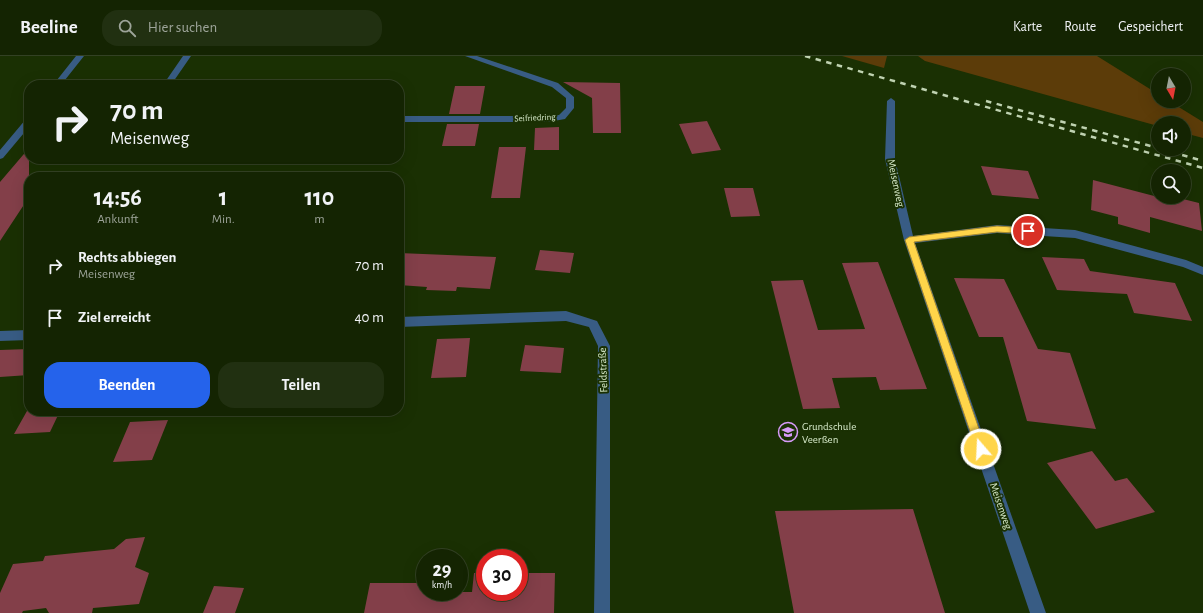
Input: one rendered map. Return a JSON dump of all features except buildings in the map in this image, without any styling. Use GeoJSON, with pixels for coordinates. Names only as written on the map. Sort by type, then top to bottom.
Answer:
{"type":"FeatureCollection","features":[{"type":"Feature","properties":{"kind":"street"},"geometry":{"type":"LineString","coordinates":[[61,80],[80,56]]}},
{"type":"Feature","properties":{"kind":"street"},"geometry":{"type":"LineString","coordinates":[[170,80],[187,56]]}},
{"type":"Feature","properties":{"kind":"street","name":"Seifriedring"},"geometry":{"type":"LineString","coordinates":[[404,119],[548,119],[562,117],[570,108],[570,97],[555,85],[468,56]]}},
{"type":"Feature","properties":{"kind":"street","name":"Meisenweg"},"geometry":{"type":"LineString","coordinates":[[891,101],[890,159],[909,240],[1038,613]]}},
{"type":"Feature","properties":{"kind":"street"},"geometry":{"type":"LineString","coordinates":[[0,156],[24,126]]}},
{"type":"Feature","properties":{"kind":"street"},"geometry":{"type":"LineString","coordinates":[[909,240],[997,229],[1075,234],[1186,264],[1203,271]]}},
{"type":"Feature","properties":{"kind":"street","name":"Feldstraße"},"geometry":{"type":"LineString","coordinates":[[404,322],[566,316],[593,324],[604,346],[602,613]]}},
{"type":"Feature","properties":{"kind":"street"},"geometry":{"type":"LineString","coordinates":[[0,336],[24,335]]}},
{"type":"Feature","properties":{"kind":"shaded area"},"geometry":{"type":"Polygon","coordinates":[[[842,56],[887,56],[884,68],[842,56]]]}},
{"type":"Feature","properties":{"kind":"shaded area"},"geometry":{"type":"Polygon","coordinates":[[[918,56],[1097,56],[1151,90],[1151,108],[1180,108],[1203,122],[1203,138],[1191,135],[1191,116],[1151,116],[1151,124],[925,61],[918,56]]]}},
{"type":"Feature","properties":{"kind":"railway"},"geometry":{"type":"LineString","coordinates":[[805,56],[1203,168]]}},
{"type":"Feature","properties":{"kind":"railway"},"geometry":{"type":"LineString","coordinates":[[986,101],[1151,146]]}},
{"type":"Feature","properties":{"kind":"railway"},"geometry":{"type":"LineString","coordinates":[[1186,156],[1203,161]]}},
{"type":"Feature","properties":{"kind":"place","name":"Grundschule Veerßen"},"geometry":{"type":"Point","coordinates":[788,432]}},
{"type":"Feature","properties":{"kind":"route"},"geometry":{"type":"LineString","coordinates":[[981,449],[909,240],[997,229],[1028,231]]}}]}
